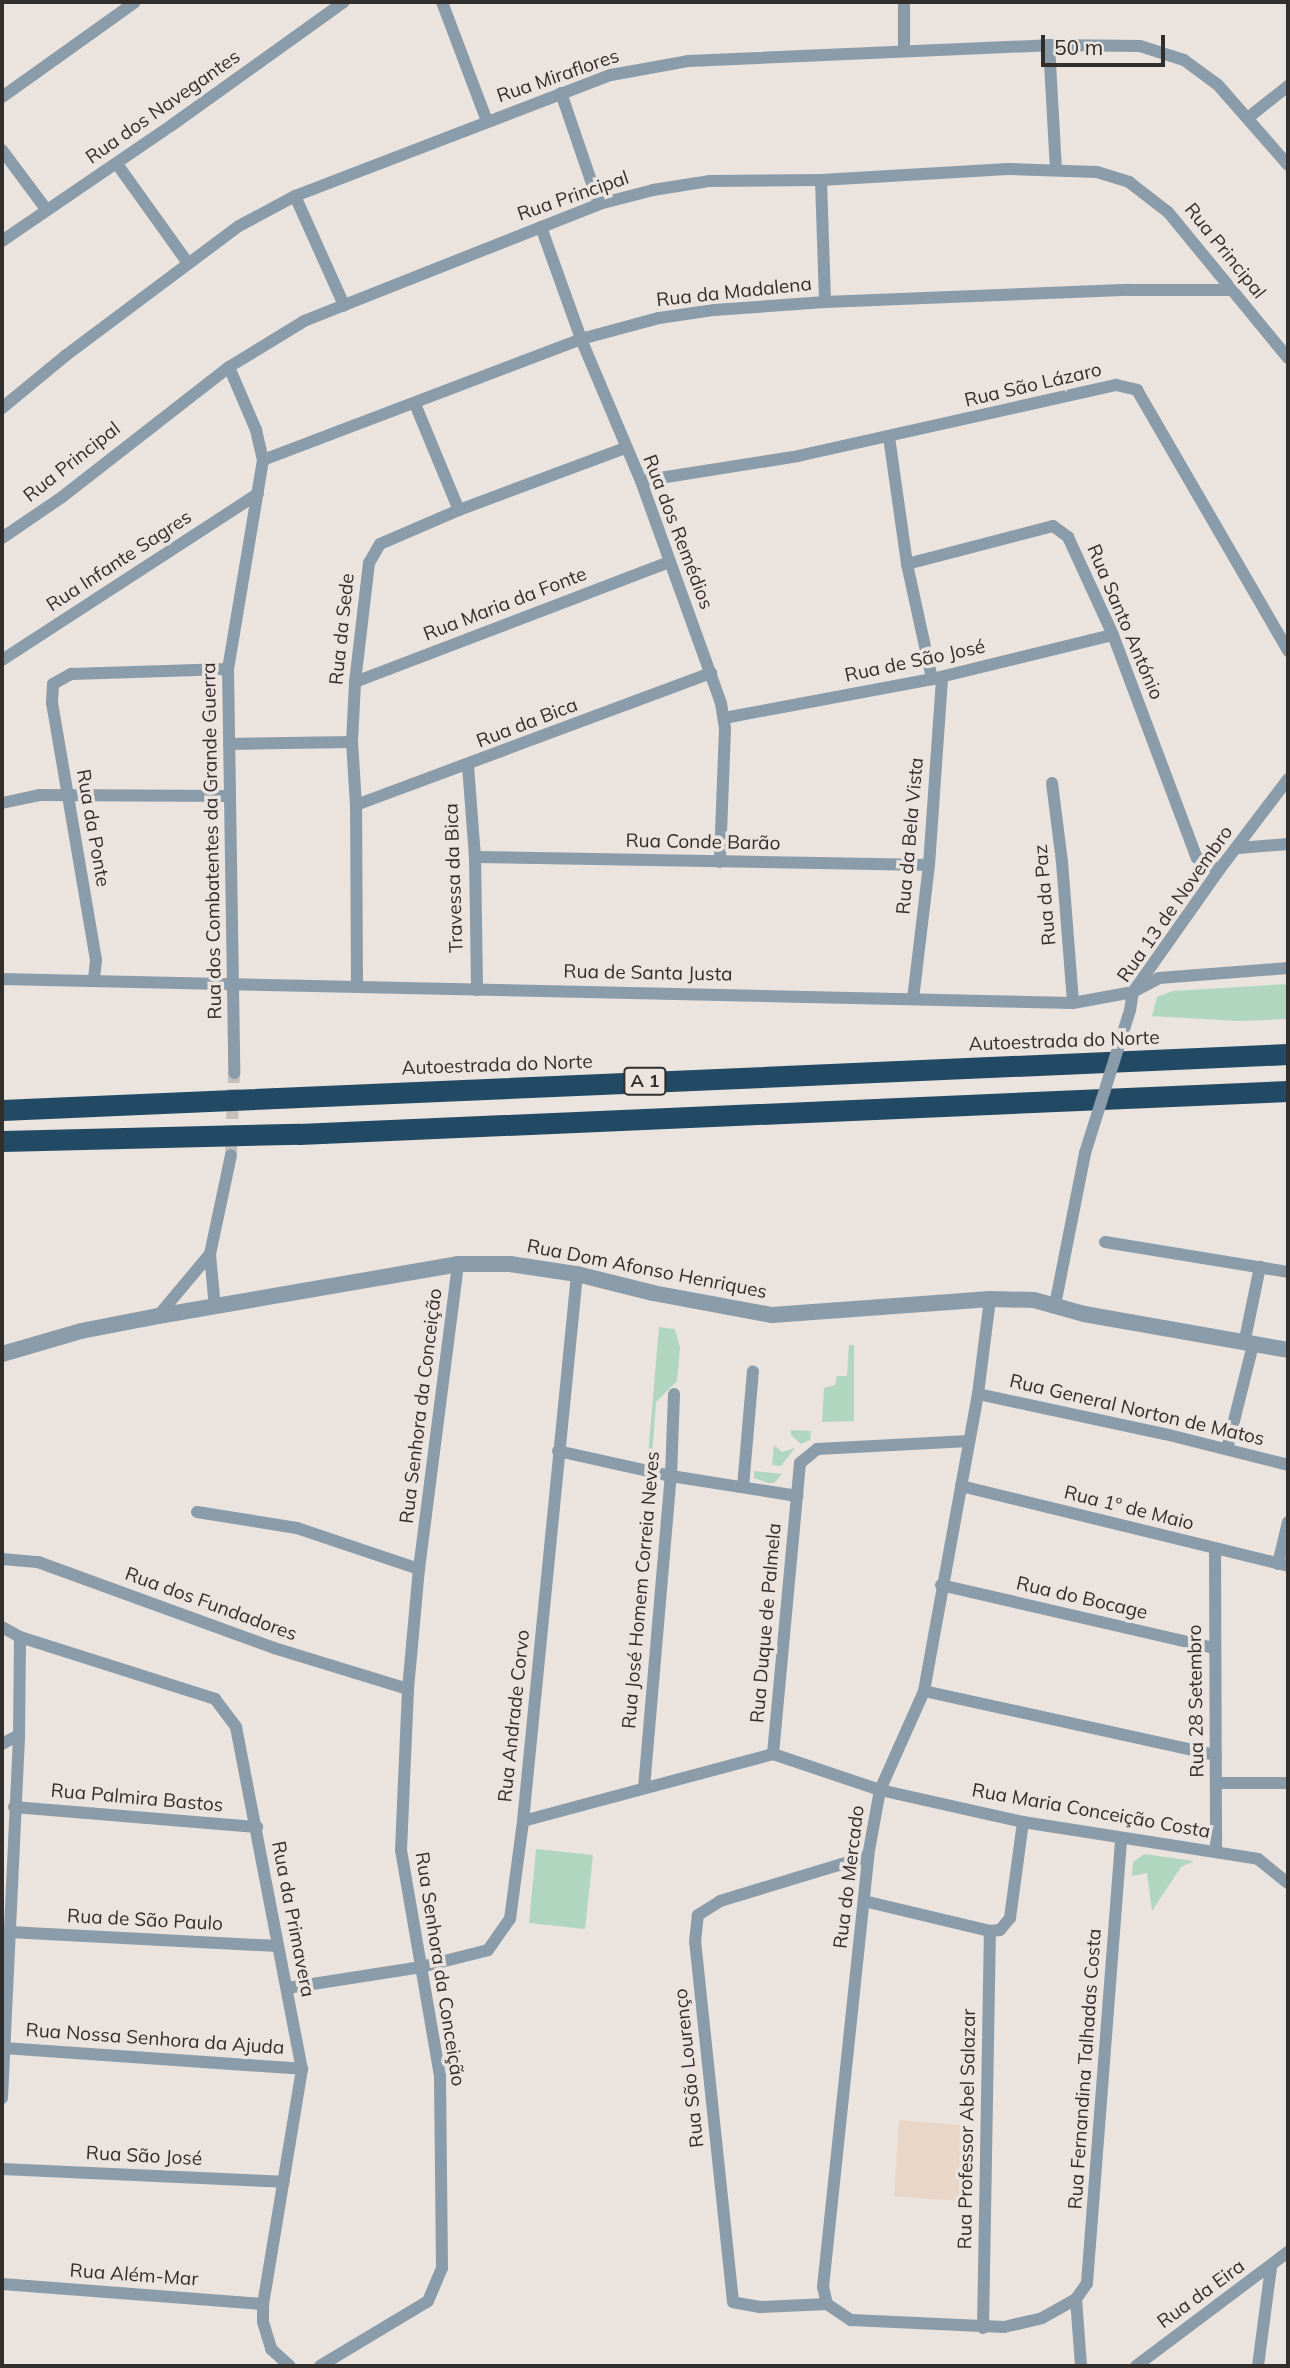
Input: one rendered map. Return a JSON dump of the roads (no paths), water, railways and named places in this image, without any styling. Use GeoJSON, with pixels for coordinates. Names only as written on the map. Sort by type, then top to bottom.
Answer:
{"type":"FeatureCollection","features":[{"type":"Feature","properties":{"kind":"highway","name":"Autoestrada do Norte"},"geometry":{"type":"LineString","coordinates":[[2,1110],[1288,1054]]}},
{"type":"Feature","properties":{"kind":"highway","name":"A 1"},"geometry":{"type":"LineString","coordinates":[[2,1141],[313,1134],[1288,1091]]}},
{"type":"Feature","properties":{"kind":"street"},"geometry":{"type":"LineString","coordinates":[[2,97],[135,2]]}},
{"type":"Feature","properties":{"kind":"street","name":"Rua dos Navegantes"},"geometry":{"type":"LineString","coordinates":[[2,241],[46,209],[117,164],[344,2]]}},
{"type":"Feature","properties":{"kind":"street"},"geometry":{"type":"LineString","coordinates":[[442,2],[487,121]]}},
{"type":"Feature","properties":{"kind":"street"},"geometry":{"type":"LineString","coordinates":[[904,2],[904,50]]}},
{"type":"Feature","properties":{"kind":"street"},"geometry":{"type":"LineString","coordinates":[[1049,45],[1056,169]]}},
{"type":"Feature","properties":{"kind":"street","name":"Rua Miraflores"},"geometry":{"type":"LineString","coordinates":[[2,408],[239,226],[295,196],[611,75],[688,61],[1049,45],[1140,46],[1184,60],[1218,85],[1288,164]]}},
{"type":"Feature","properties":{"kind":"street"},"geometry":{"type":"LineString","coordinates":[[1249,117],[1288,86]]}},
{"type":"Feature","properties":{"kind":"street"},"geometry":{"type":"LineString","coordinates":[[561,93],[599,204]]}},
{"type":"Feature","properties":{"kind":"street"},"geometry":{"type":"LineString","coordinates":[[2,150],[46,209]]}},
{"type":"Feature","properties":{"kind":"street"},"geometry":{"type":"LineString","coordinates":[[117,164],[188,263]]}},
{"type":"Feature","properties":{"kind":"street","name":"Rua Principal"},"geometry":{"type":"LineString","coordinates":[[2,538],[62,497],[229,367],[304,321],[599,204],[653,190],[710,181],[821,180],[1056,169],[1097,172],[1129,182],[1168,212],[1288,358]]}},
{"type":"Feature","properties":{"kind":"street"},"geometry":{"type":"LineString","coordinates":[[821,180],[825,302]]}},
{"type":"Feature","properties":{"kind":"street"},"geometry":{"type":"LineString","coordinates":[[295,196],[344,305]]}},
{"type":"Feature","properties":{"kind":"street","name":"Rua dos Remédios"},"geometry":{"type":"LineString","coordinates":[[541,227],[581,339],[640,481],[711,673],[724,718],[720,862]]}},
{"type":"Feature","properties":{"kind":"street","name":"Rua da Madalena"},"geometry":{"type":"LineString","coordinates":[[263,460],[581,339],[659,318],[714,310],[825,302],[1129,290],[1232,290]]}},
{"type":"Feature","properties":{"kind":"street","name":"Rua dos Combatentes da Grande Guerra"},"geometry":{"type":"LineString","coordinates":[[229,367],[256,430],[263,460],[233,626],[228,669],[234,1073]]}},
{"type":"Feature","properties":{"kind":"street","name":"Rua São Lázaro"},"geometry":{"type":"LineString","coordinates":[[640,481],[798,456],[1116,385],[1137,390],[1288,651]]}},
{"type":"Feature","properties":{"kind":"street"},"geometry":{"type":"LineString","coordinates":[[415,404],[459,510]]}},
{"type":"Feature","properties":{"kind":"street","name":"Rua da Bela Vista"},"geometry":{"type":"LineString","coordinates":[[889,437],[907,564],[937,678],[929,865],[914,999]]}},
{"type":"Feature","properties":{"kind":"street","name":"Rua da Sede"},"geometry":{"type":"LineString","coordinates":[[357,985],[356,805],[352,741],[355,682],[369,563],[380,544],[459,510],[625,448]]}},
{"type":"Feature","properties":{"kind":"street","name":"Rua Infante Sagres"},"geometry":{"type":"LineString","coordinates":[[2,660],[258,494]]}},
{"type":"Feature","properties":{"kind":"street","name":"Rua Santo António"},"geometry":{"type":"LineString","coordinates":[[907,564],[1053,526],[1068,537],[1113,635],[1197,858],[1219,870]]}},
{"type":"Feature","properties":{"kind":"street","name":"Rua Maria da Fonte"},"geometry":{"type":"LineString","coordinates":[[355,682],[669,562]]}},
{"type":"Feature","properties":{"kind":"street","name":"Rua de São José"},"geometry":{"type":"LineString","coordinates":[[724,718],[937,678],[1113,635]]}},
{"type":"Feature","properties":{"kind":"street","name":"Rua da Ponte"},"geometry":{"type":"LineString","coordinates":[[94,979],[96,960],[52,703],[53,684],[71,674],[228,669]]}},
{"type":"Feature","properties":{"kind":"street","name":"Rua da Bica"},"geometry":{"type":"LineString","coordinates":[[356,805],[468,766],[711,673]]}},
{"type":"Feature","properties":{"kind":"street"},"geometry":{"type":"LineString","coordinates":[[229,744],[352,741]]}},
{"type":"Feature","properties":{"kind":"street","name":"Travessa da Bica"},"geometry":{"type":"LineString","coordinates":[[468,766],[475,857],[477,990]]}},
{"type":"Feature","properties":{"kind":"street","name":"Rua 13 de Novembro"},"geometry":{"type":"LineString","coordinates":[[1055,1305],[1085,1153],[1130,1010],[1133,992],[1219,870],[1288,779]]}},
{"type":"Feature","properties":{"kind":"street","name":"Rua da Paz"},"geometry":{"type":"LineString","coordinates":[[1052,783],[1062,862],[1073,1003]]}},
{"type":"Feature","properties":{"kind":"street"},"geometry":{"type":"LineString","coordinates":[[2,803],[39,795],[68,794],[230,796]]}},
{"type":"Feature","properties":{"kind":"street"},"geometry":{"type":"LineString","coordinates":[[1238,848],[1288,844]]}},
{"type":"Feature","properties":{"kind":"street","name":"Rua Conde Barão"},"geometry":{"type":"LineString","coordinates":[[475,857],[929,865]]}},
{"type":"Feature","properties":{"kind":"street","name":"Rua de Santa Justa"},"geometry":{"type":"LineString","coordinates":[[2,979],[1073,1003],[1133,992],[1159,978],[1288,968]]}},
{"type":"Feature","properties":{"kind":"street"},"geometry":{"type":"LineString","coordinates":[[215,1308],[210,1254],[231,1155]]}},
{"type":"Feature","properties":{"kind":"street"},"geometry":{"type":"LineString","coordinates":[[1105,1242],[1288,1272]]}},
{"type":"Feature","properties":{"kind":"street"},"geometry":{"type":"LineString","coordinates":[[159,1315],[210,1254]]}},
{"type":"Feature","properties":{"kind":"street","name":"Rua Dom Afonso Henriques"},"geometry":{"type":"LineString","coordinates":[[2,1354],[81,1331],[159,1315],[215,1308],[458,1264],[510,1264],[577,1274],[653,1293],[772,1315],[990,1299],[1034,1300],[1084,1314],[1288,1350]]}},
{"type":"Feature","properties":{"kind":"street","name":"Rua Senhora da Conceição"},"geometry":{"type":"LineString","coordinates":[[320,2366],[428,2301],[442,2268],[440,2076],[401,1850],[408,1689],[419,1569],[458,1264]]}},
{"type":"Feature","properties":{"kind":"street"},"geometry":{"type":"LineString","coordinates":[[1227,1449],[1248,1345],[1260,1267]]}},
{"type":"Feature","properties":{"kind":"street","name":"Rua Andrade Corvo"},"geometry":{"type":"LineString","coordinates":[[287,1988],[421,1967],[488,1950],[510,1919],[523,1821],[577,1274]]}},
{"type":"Feature","properties":{"kind":"street","name":"Rua do Mercado"},"geometry":{"type":"LineString","coordinates":[[827,2304],[823,2287],[868,1856],[880,1790],[924,1690],[978,1394],[990,1299]]}},
{"type":"Feature","properties":{"kind":"street"},"geometry":{"type":"LineString","coordinates":[[743,1487],[753,1371]]}},
{"type":"Feature","properties":{"kind":"street","name":"Rua José Homem Correia Neves"},"geometry":{"type":"LineString","coordinates":[[644,1788],[671,1476],[674,1394]]}},
{"type":"Feature","properties":{"kind":"street","name":"Rua General Norton de Matos"},"geometry":{"type":"LineString","coordinates":[[978,1394],[1288,1465]]}},
{"type":"Feature","properties":{"kind":"street","name":"Rua Duque de Palmela"},"geometry":{"type":"LineString","coordinates":[[773,1754],[800,1463],[817,1449],[969,1441]]}},
{"type":"Feature","properties":{"kind":"street"},"geometry":{"type":"LineString","coordinates":[[558,1451],[671,1476],[797,1496]]}},
{"type":"Feature","properties":{"kind":"street","name":"Rua 1º de Maio"},"geometry":{"type":"LineString","coordinates":[[961,1486],[1283,1565]]}},
{"type":"Feature","properties":{"kind":"street"},"geometry":{"type":"LineString","coordinates":[[197,1512],[297,1528],[419,1569]]}},
{"type":"Feature","properties":{"kind":"street"},"geometry":{"type":"LineString","coordinates":[[1283,1565],[1288,1522]]}},
{"type":"Feature","properties":{"kind":"street","name":"Rua 28 Setembro"},"geometry":{"type":"LineString","coordinates":[[1215,1548],[1216,1852]]}},
{"type":"Feature","properties":{"kind":"street","name":"Rua dos Fundadores"},"geometry":{"type":"LineString","coordinates":[[2,1559],[38,1562],[274,1648],[408,1689]]}},
{"type":"Feature","properties":{"kind":"street","name":"Rua do Bocage"},"geometry":{"type":"LineString","coordinates":[[942,1586],[1214,1648]]}},
{"type":"Feature","properties":{"kind":"street","name":"Rua da Primavera"},"geometry":{"type":"LineString","coordinates":[[2,1627],[20,1637],[215,1699],[236,1727],[302,2069],[263,2304],[263,2322],[271,2349],[290,2366]]}},
{"type":"Feature","properties":{"kind":"street"},"geometry":{"type":"LineString","coordinates":[[2,2098],[19,1735],[20,1637]]}},
{"type":"Feature","properties":{"kind":"street"},"geometry":{"type":"LineString","coordinates":[[924,1690],[1216,1755]]}},
{"type":"Feature","properties":{"kind":"street"},"geometry":{"type":"LineString","coordinates":[[2,1744],[19,1735]]}},
{"type":"Feature","properties":{"kind":"street"},"geometry":{"type":"LineString","coordinates":[[523,1821],[773,1754]]}},
{"type":"Feature","properties":{"kind":"street","name":"Rua Maria Conceição Costa"},"geometry":{"type":"LineString","coordinates":[[773,1754],[880,1790],[1023,1822],[1258,1859],[1288,1883]]}},
{"type":"Feature","properties":{"kind":"street"},"geometry":{"type":"LineString","coordinates":[[1217,1783],[1288,1783]]}},
{"type":"Feature","properties":{"kind":"street","name":"Rua Palmira Bastos"},"geometry":{"type":"LineString","coordinates":[[14,1807],[257,1827]]}},
{"type":"Feature","properties":{"kind":"street"},"geometry":{"type":"LineString","coordinates":[[864,1900],[990,1931],[1000,1930],[1010,1918],[1023,1822]]}},
{"type":"Feature","properties":{"kind":"street","name":"Rua Fernandina Talhadas Costa"},"geometry":{"type":"LineString","coordinates":[[1076,2299],[1087,2283],[1121,1838]]}},
{"type":"Feature","properties":{"kind":"street","name":"Rua São Lourenço"},"geometry":{"type":"LineString","coordinates":[[827,2304],[760,2307],[733,2302],[695,1942],[696,1928],[698,1915],[720,1901],[868,1856]]}},
{"type":"Feature","properties":{"kind":"street","name":"Rua Professor Abel Salazar"},"geometry":{"type":"LineString","coordinates":[[983,2328],[990,1931]]}},
{"type":"Feature","properties":{"kind":"street","name":"Rua de São Paulo"},"geometry":{"type":"LineString","coordinates":[[9,1932],[278,1946]]}},
{"type":"Feature","properties":{"kind":"street","name":"Rua Nossa Senhora da Ajuda"},"geometry":{"type":"LineString","coordinates":[[4,2048],[302,2069]]}},
{"type":"Feature","properties":{"kind":"street","name":"Rua São José"},"geometry":{"type":"LineString","coordinates":[[2,2169],[284,2182]]}},
{"type":"Feature","properties":{"kind":"street","name":"Rua da Eira"},"geometry":{"type":"LineString","coordinates":[[1136,2366],[1288,2252]]}},
{"type":"Feature","properties":{"kind":"street"},"geometry":{"type":"LineString","coordinates":[[1258,2366],[1271,2267]]}},
{"type":"Feature","properties":{"kind":"street","name":"Rua Além-Mar"},"geometry":{"type":"LineString","coordinates":[[2,2284],[263,2304]]}},
{"type":"Feature","properties":{"kind":"street"},"geometry":{"type":"LineString","coordinates":[[827,2304],[850,2320],[983,2328],[1004,2327],[1042,2318],[1076,2299],[1077,2365]]}},
{"type":"Feature","properties":{"kind":"tunnel"},"geometry":{"type":"LineString","coordinates":[[231,1155],[234,1073]]}}]}
